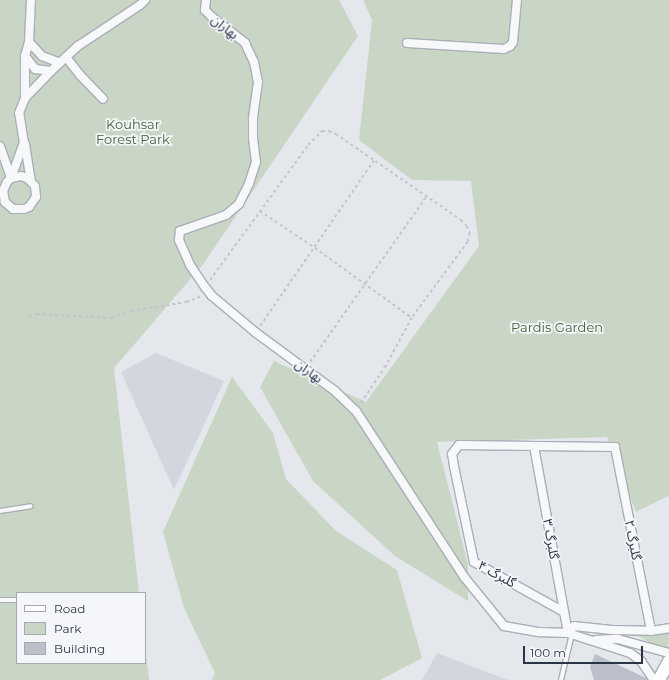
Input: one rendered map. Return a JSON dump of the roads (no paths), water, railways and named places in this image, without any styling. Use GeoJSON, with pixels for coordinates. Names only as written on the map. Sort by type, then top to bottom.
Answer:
{"type":"FeatureCollection","features":[{"type":"Feature","properties":{"kind":"main road"},"geometry":{"type":"LineString","coordinates":[[659,680],[669,661]]}},
{"type":"Feature","properties":{"kind":"street"},"geometry":{"type":"LineString","coordinates":[[31,0],[30,42],[25,56],[25,98],[19,114],[31,181]]}},
{"type":"Feature","properties":{"kind":"street"},"geometry":{"type":"LineString","coordinates":[[25,98],[78,46],[140,5],[145,0]]}},
{"type":"Feature","properties":{"kind":"street","name":"بهاران"},"geometry":{"type":"LineString","coordinates":[[206,0],[205,10],[245,43],[254,62],[258,82],[253,119],[253,138],[256,162],[249,184],[239,204],[226,215],[180,231],[179,240],[190,265],[207,290],[256,332],[336,391],[356,411],[464,578],[504,626],[539,632],[568,633],[630,653],[641,661],[654,680]]}},
{"type":"Feature","properties":{"kind":"street"},"geometry":{"type":"LineString","coordinates":[[407,42],[504,49],[510,46],[513,42],[517,0]]}},
{"type":"Feature","properties":{"kind":"street"},"geometry":{"type":"LineString","coordinates":[[30,42],[42,56],[60,63]]}},
{"type":"Feature","properties":{"kind":"street"},"geometry":{"type":"LineString","coordinates":[[25,56],[36,69],[51,71]]}},
{"type":"Feature","properties":{"kind":"street"},"geometry":{"type":"LineString","coordinates":[[66,57],[80,75],[103,99]]}},
{"type":"Feature","properties":{"kind":"street"},"geometry":{"type":"LineString","coordinates":[[11,178],[21,176],[31,181],[35,186],[36,197],[29,207],[18,210],[8,206],[3,197],[4,186],[11,178],[24,143]]}},
{"type":"Feature","properties":{"kind":"street"},"geometry":{"type":"LineString","coordinates":[[0,146],[11,178]]}},
{"type":"Feature","properties":{"kind":"street","name":"گلبرگ ۴"},"geometry":{"type":"LineString","coordinates":[[534,446],[459,445],[454,449],[452,454],[474,562],[564,612]]}},
{"type":"Feature","properties":{"kind":"street","name":"گلبرگ ۳"},"geometry":{"type":"LineString","coordinates":[[534,446],[568,633]]}},
{"type":"Feature","properties":{"kind":"street","name":"گلبرگ ۲"},"geometry":{"type":"LineString","coordinates":[[534,446],[613,446],[615,449],[651,631]]}},
{"type":"Feature","properties":{"kind":"street"},"geometry":{"type":"LineString","coordinates":[[568,633],[574,626],[612,630],[651,631],[669,628]]}},
{"type":"Feature","properties":{"kind":"street"},"geometry":{"type":"LineString","coordinates":[[587,640],[618,639],[669,653]]}},
{"type":"Feature","properties":{"kind":"lane"},"geometry":{"type":"LineString","coordinates":[[0,511],[31,506]]}},
{"type":"Feature","properties":{"kind":"lane"},"geometry":{"type":"LineString","coordinates":[[0,600],[16,600]]}},
{"type":"Feature","properties":{"kind":"lane"},"geometry":{"type":"LineString","coordinates":[[561,680],[574,626]]}},
{"type":"Feature","properties":{"kind":"park label","name":"Kouhsar Forest Park"},"geometry":{"type":"Point","coordinates":[133,132]}},
{"type":"Feature","properties":{"kind":"park label","name":"Pardis Garden"},"geometry":{"type":"Point","coordinates":[557,327]}}]}
